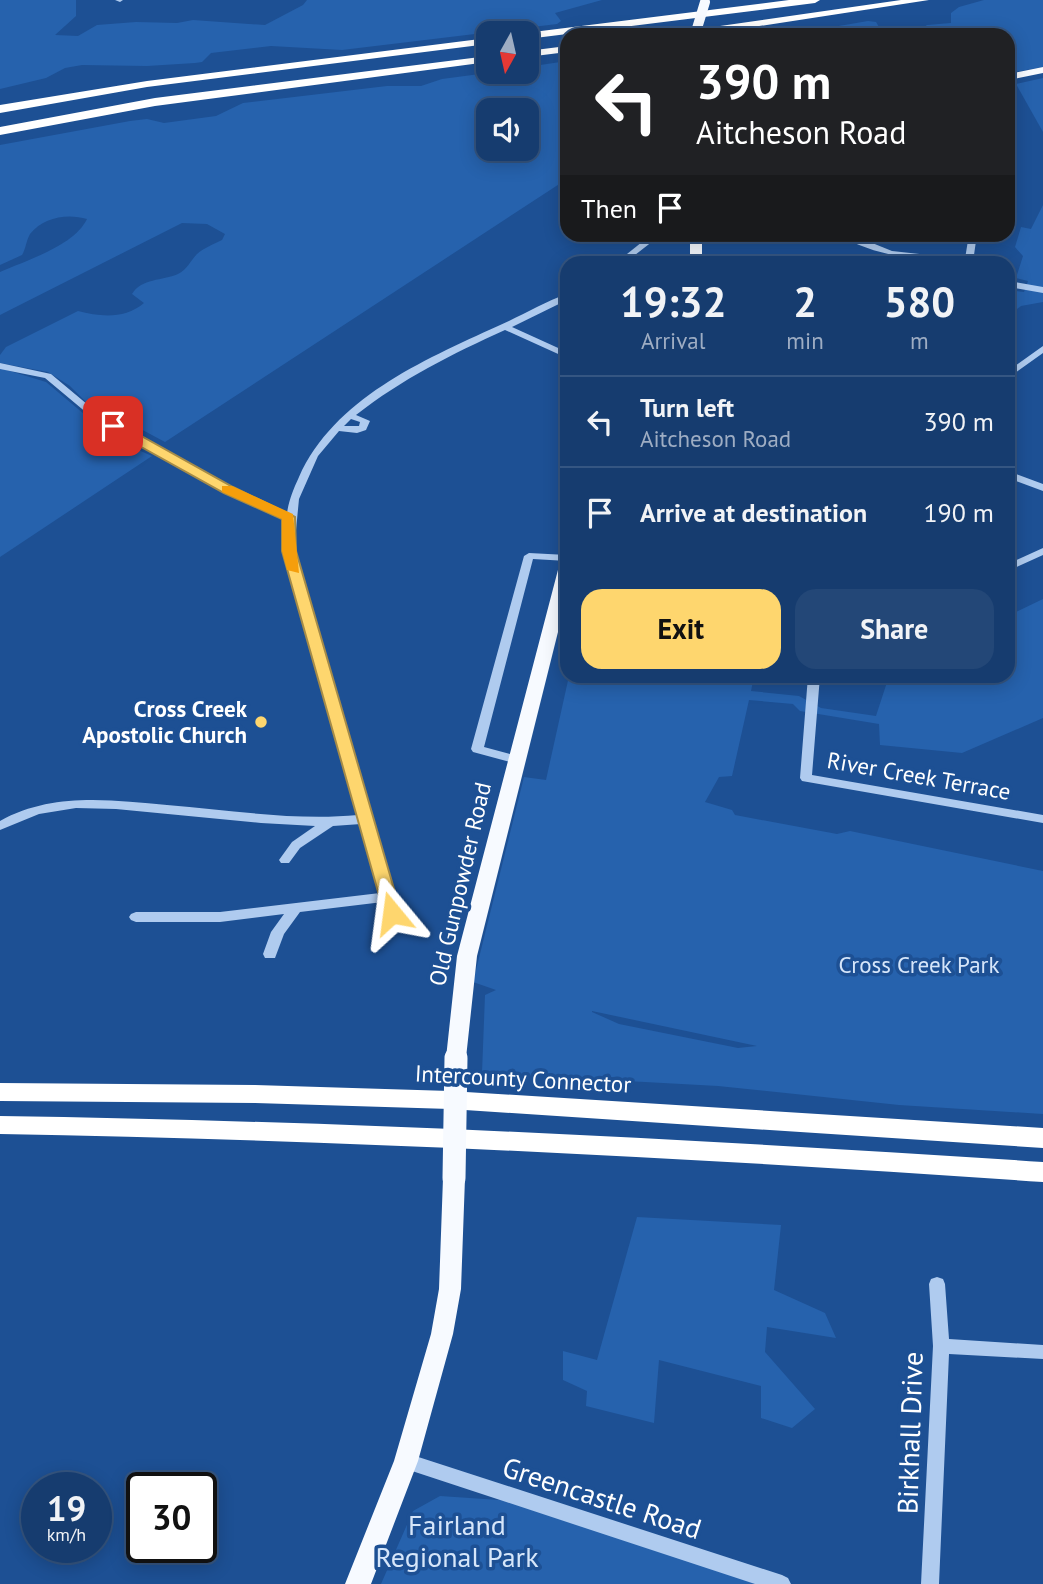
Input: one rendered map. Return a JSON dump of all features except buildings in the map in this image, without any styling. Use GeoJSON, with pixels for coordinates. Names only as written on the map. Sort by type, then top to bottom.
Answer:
{"type":"FeatureCollection","features":[{"type":"Feature","properties":{"kind":"highway"},"geometry":{"type":"LineString","coordinates":[[591,28],[815,0]]}},
{"type":"Feature","properties":{"kind":"highway"},"geometry":{"type":"LineString","coordinates":[[727,28],[924,0]]}},
{"type":"Feature","properties":{"kind":"highway"},"geometry":{"type":"LineString","coordinates":[[539,34],[560,32]]}},
{"type":"Feature","properties":{"kind":"highway"},"geometry":{"type":"LineString","coordinates":[[0,109],[147,84],[476,43]]}},
{"type":"Feature","properties":{"kind":"highway"},"geometry":{"type":"LineString","coordinates":[[539,52],[560,50]]}},
{"type":"Feature","properties":{"kind":"highway"},"geometry":{"type":"LineString","coordinates":[[0,131],[155,102],[476,61]]}},
{"type":"Feature","properties":{"kind":"highway","name":"Intercounty Connector"},"geometry":{"type":"LineString","coordinates":[[0,1092],[256,1094],[450,1100],[1043,1138]]}},
{"type":"Feature","properties":{"kind":"highway"},"geometry":{"type":"LineString","coordinates":[[0,1125],[285,1129],[451,1136],[1043,1172]]}},
{"type":"Feature","properties":{"kind":"main road"},"geometry":{"type":"LineString","coordinates":[[697,28],[706,1]]}},
{"type":"Feature","properties":{"kind":"main road"},"geometry":{"type":"LineString","coordinates":[[1015,76],[1043,70]]}},
{"type":"Feature","properties":{"kind":"main road","name":"Old Gunpowder Road"},"geometry":{"type":"LineString","coordinates":[[358,1584],[406,1461],[442,1334],[450,1289],[456,1058],[467,956],[560,605]]}},
{"type":"Feature","properties":{"kind":"street"},"geometry":{"type":"LineString","coordinates":[[629,256],[647,242]]}},
{"type":"Feature","properties":{"kind":"street"},"geometry":{"type":"LineString","coordinates":[[862,242],[890,253],[916,256]]}},
{"type":"Feature","properties":{"kind":"street"},"geometry":{"type":"LineString","coordinates":[[1015,285],[1043,290]]}},
{"type":"Feature","properties":{"kind":"street"},"geometry":{"type":"LineString","coordinates":[[397,929],[289,551],[288,517],[304,472],[335,428],[348,415],[409,373],[508,328],[560,301]]}},
{"type":"Feature","properties":{"kind":"street"},"geometry":{"type":"LineString","coordinates":[[508,328],[560,352]]}},
{"type":"Feature","properties":{"kind":"street"},"geometry":{"type":"LineString","coordinates":[[1015,370],[1043,349]]}},
{"type":"Feature","properties":{"kind":"street"},"geometry":{"type":"LineString","coordinates":[[0,366],[48,376],[97,417],[228,490],[288,517]]}},
{"type":"Feature","properties":{"kind":"street"},"geometry":{"type":"LineString","coordinates":[[335,428],[357,430],[365,424],[365,421],[348,415]]}},
{"type":"Feature","properties":{"kind":"street"},"geometry":{"type":"LineString","coordinates":[[1030,481],[1043,471]]}},
{"type":"Feature","properties":{"kind":"street"},"geometry":{"type":"LineString","coordinates":[[1015,476],[1043,488]]}},
{"type":"Feature","properties":{"kind":"street"},"geometry":{"type":"LineString","coordinates":[[1015,565],[1043,551]]}},
{"type":"Feature","properties":{"kind":"street"},"geometry":{"type":"LineString","coordinates":[[517,760],[477,748],[529,556],[560,558]]}},
{"type":"Feature","properties":{"kind":"street","name":"River Creek Terrace"},"geometry":{"type":"LineString","coordinates":[[813,683],[806,778],[1043,819]]}},
{"type":"Feature","properties":{"kind":"street"},"geometry":{"type":"LineString","coordinates":[[0,826],[37,809],[75,803],[331,822],[366,819]]}},
{"type":"Feature","properties":{"kind":"street"},"geometry":{"type":"LineString","coordinates":[[285,860],[296,845],[331,822]]}},
{"type":"Feature","properties":{"kind":"street"},"geometry":{"type":"LineString","coordinates":[[136,917],[220,917],[388,897]]}},
{"type":"Feature","properties":{"kind":"street"},"geometry":{"type":"LineString","coordinates":[[270,954],[278,932],[295,910]]}},
{"type":"Feature","properties":{"kind":"street","name":"Birkhall Drive"},"geometry":{"type":"LineString","coordinates":[[930,1584],[940,1346],[937,1284]]}},
{"type":"Feature","properties":{"kind":"street"},"geometry":{"type":"LineString","coordinates":[[940,1346],[1043,1352]]}},
{"type":"Feature","properties":{"kind":"street","name":"Greencastle Road"},"geometry":{"type":"LineString","coordinates":[[406,1461],[782,1584]]}},
{"type":"Feature","properties":{"kind":"green space"},"geometry":{"type":"Polygon","coordinates":[[[0,0],[76,0],[76,16],[55,35],[78,36],[97,25],[136,22],[177,23],[193,20],[265,25],[303,5],[307,0],[602,0],[555,13],[561,21],[557,24],[539,26],[539,21],[476,21],[476,34],[342,50],[271,46],[211,53],[202,62],[195,63],[147,66],[82,65],[65,68],[46,78],[0,89],[0,0]]]}},
{"type":"Feature","properties":{"kind":"green space"},"geometry":{"type":"Polygon","coordinates":[[[984,0],[1043,0],[1043,67],[1015,72],[1015,28],[922,28],[927,25],[951,23],[951,13],[959,7],[984,0]]]}},
{"type":"Feature","properties":{"kind":"green space"},"geometry":{"type":"Polygon","coordinates":[[[868,21],[876,22],[881,28],[827,28],[868,21]]]}},
{"type":"Feature","properties":{"kind":"green space"},"geometry":{"type":"Polygon","coordinates":[[[560,62],[560,184],[165,442],[107,411],[94,410],[70,386],[48,372],[0,363],[0,355],[6,347],[78,311],[113,315],[137,308],[144,303],[132,294],[136,289],[147,282],[181,272],[197,254],[222,240],[225,234],[207,224],[182,223],[0,315],[0,272],[61,244],[81,229],[87,219],[72,216],[49,220],[30,234],[22,255],[0,265],[0,145],[130,121],[147,119],[164,123],[216,116],[243,103],[387,86],[421,86],[442,79],[476,75],[476,84],[539,84],[539,65],[560,62]]]}},
{"type":"Feature","properties":{"kind":"green space"},"geometry":{"type":"Polygon","coordinates":[[[1043,78],[1043,132],[1016,84],[1043,78]]]}},
{"type":"Feature","properties":{"kind":"green space"},"geometry":{"type":"Polygon","coordinates":[[[1043,205],[1043,302],[1021,306],[1015,311],[1015,291],[1024,292],[1028,281],[1016,278],[1023,256],[1015,247],[1021,227],[1031,229],[1043,205]]]}},
{"type":"Feature","properties":{"kind":"green space"},"geometry":{"type":"Polygon","coordinates":[[[0,368],[46,382],[84,414],[86,427],[152,456],[0,557],[0,368]]]}},
{"type":"Feature","properties":{"kind":"green space","name":"Cross Creek Park"},"geometry":{"type":"Polygon","coordinates":[[[1043,599],[1043,718],[962,753],[880,745],[879,724],[800,711],[793,704],[749,700],[732,776],[719,777],[705,802],[732,810],[735,815],[837,834],[850,831],[1043,871],[1043,1114],[899,1105],[718,1086],[482,1073],[485,995],[496,990],[473,982],[524,777],[546,780],[567,683],[753,683],[751,691],[799,696],[821,708],[876,716],[887,683],[1015,683],[1015,613],[1043,599]],[[592,1011],[619,1024],[738,1048],[757,1046],[592,1011]]]}},
{"type":"Feature","properties":{"kind":"green space"},"geometry":{"type":"Polygon","coordinates":[[[637,1217],[781,1225],[774,1290],[825,1313],[836,1338],[767,1327],[765,1352],[815,1409],[792,1428],[761,1418],[761,1386],[659,1360],[654,1423],[586,1406],[587,1391],[563,1380],[563,1351],[597,1360],[637,1217]]]}},
{"type":"Feature","properties":{"kind":"green space","name":"Fairland Regional Park"},"geometry":{"type":"Polygon","coordinates":[[[440,1496],[527,1502],[782,1584],[381,1584],[413,1511],[440,1496]]]}},
{"type":"Feature","properties":{"kind":"slow traffic"},"geometry":{"type":"LineString","coordinates":[[227,489],[288,517],[289,551],[294,570]]}},
{"type":"Feature","properties":{"kind":"place","name":"Cross Creek Apostolic Church"},"geometry":{"type":"Point","coordinates":[261,722]}},
{"type":"Feature","properties":{"kind":"route"},"geometry":{"type":"LineString","coordinates":[[113,426],[228,490],[288,517],[289,551],[296,579],[319,650],[392,913]]}}]}
